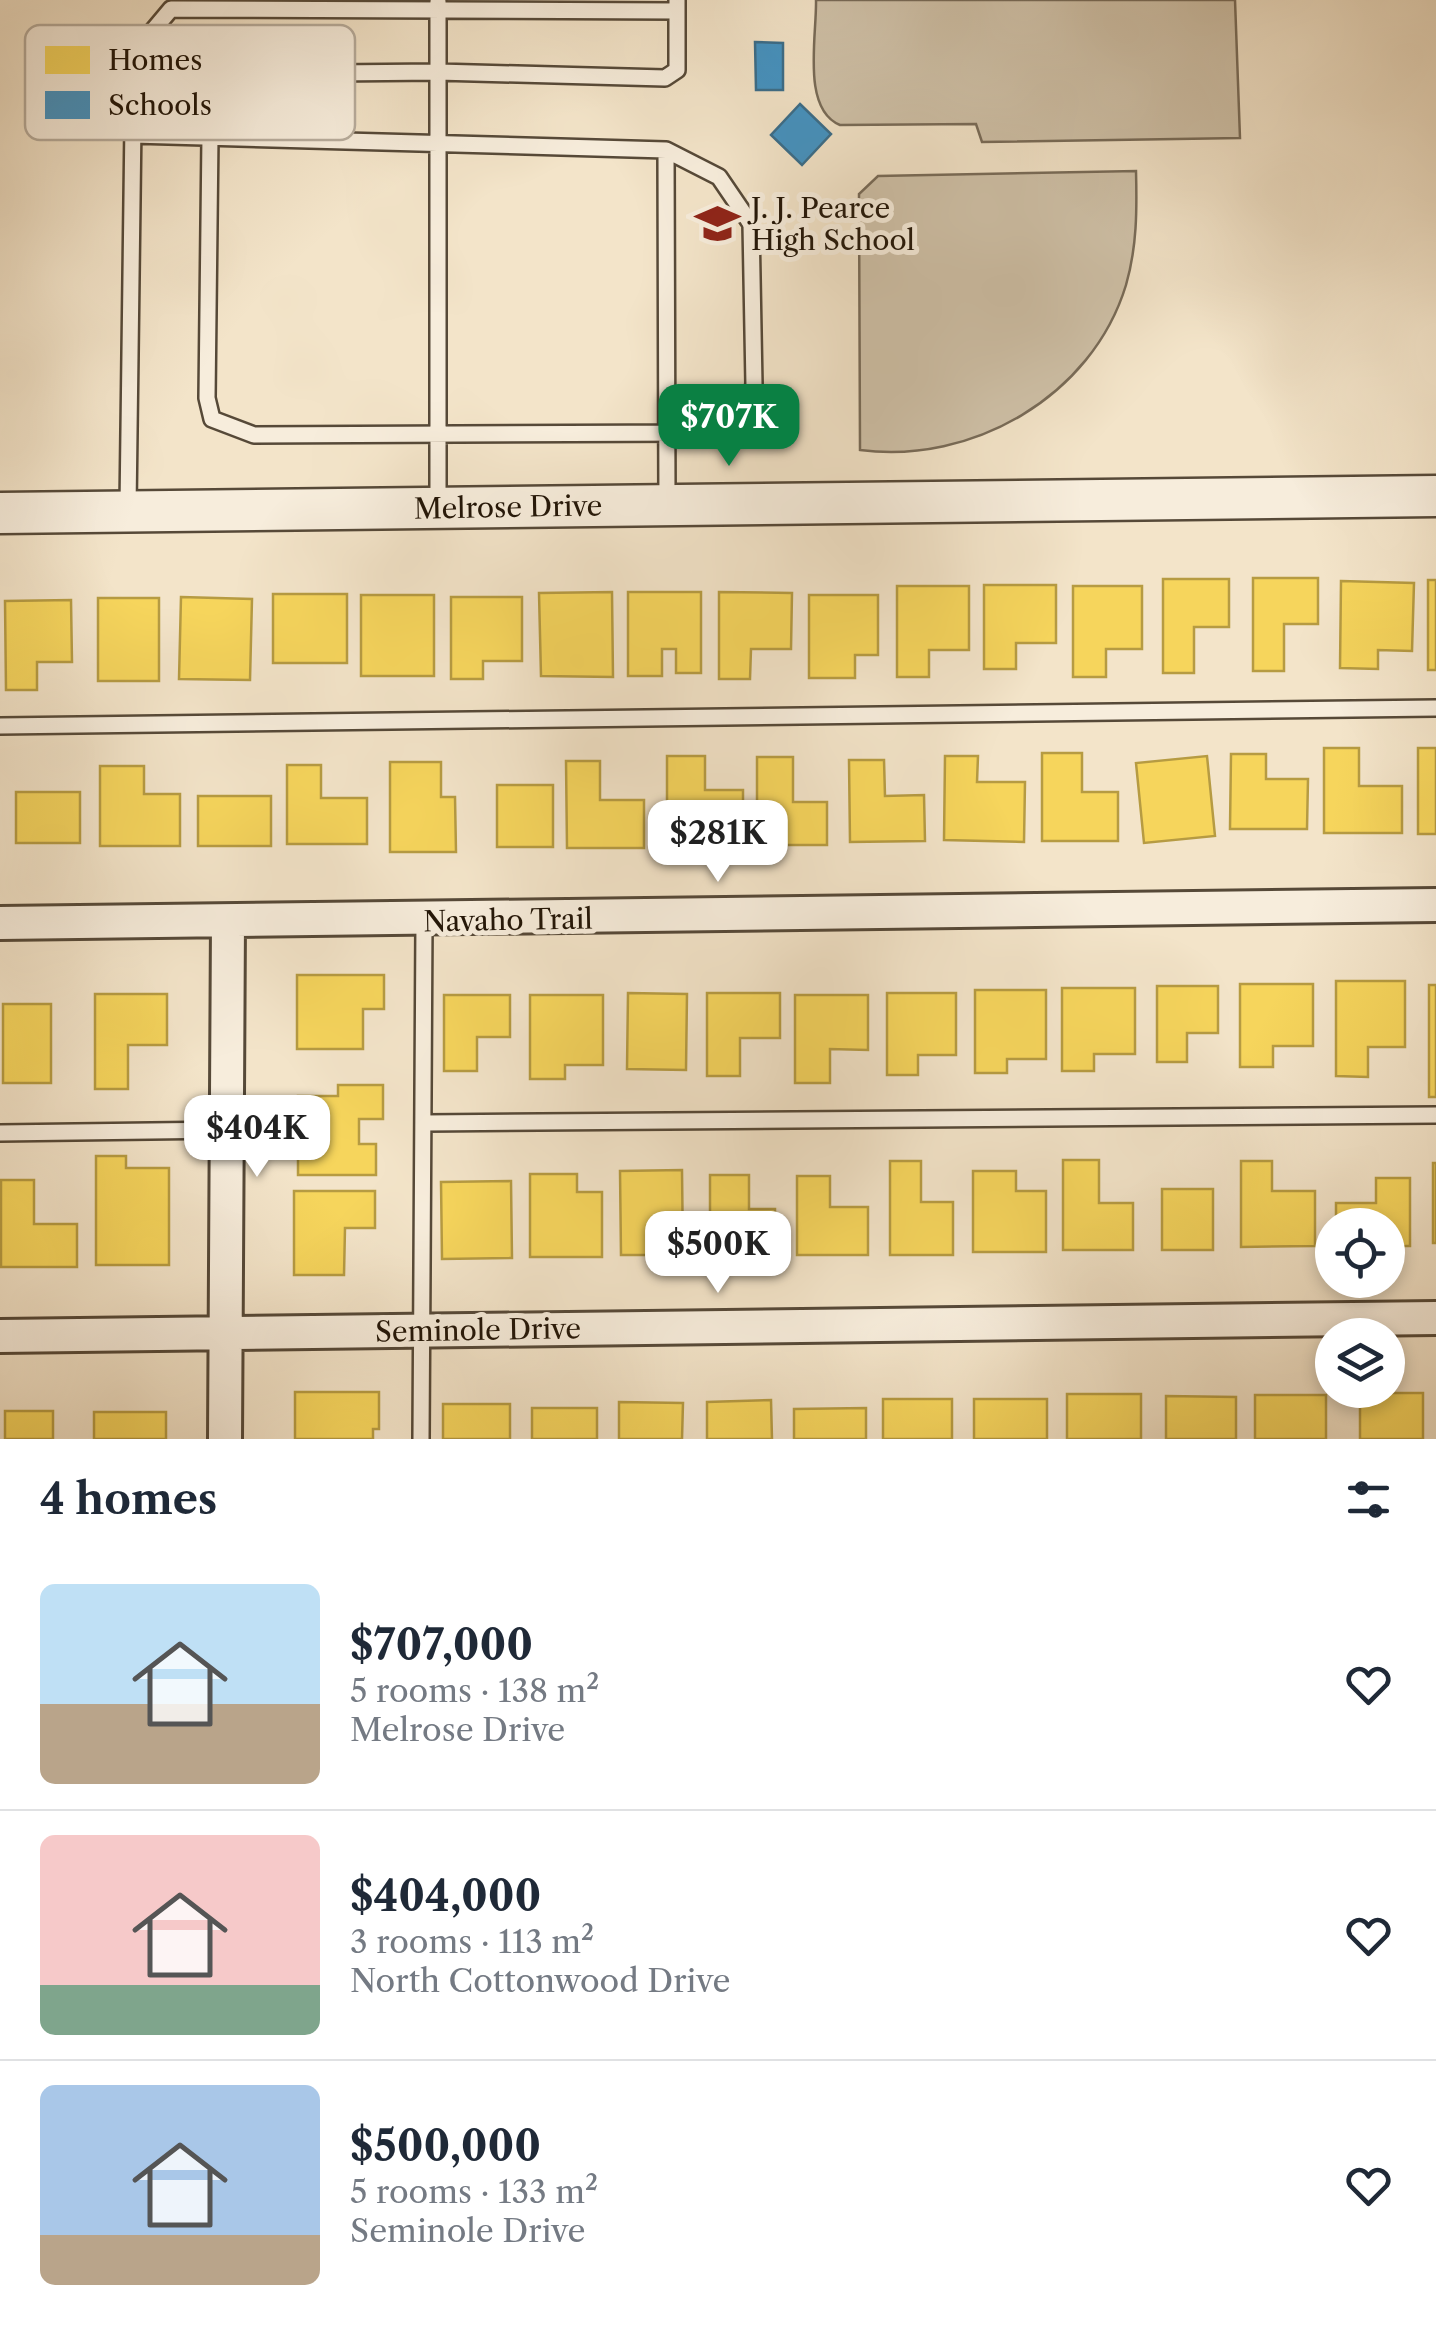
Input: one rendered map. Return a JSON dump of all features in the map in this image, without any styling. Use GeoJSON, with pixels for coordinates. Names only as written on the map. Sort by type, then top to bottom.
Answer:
{"type":"FeatureCollection","features":[{"type":"Feature","properties":{"kind":"street","name":"Melrose Drive"},"geometry":{"type":"LineString","coordinates":[[0,513],[1436,496]]}},
{"type":"Feature","properties":{"kind":"street","name":"Navaho Trail"},"geometry":{"type":"LineString","coordinates":[[0,923],[424,921],[1436,905]]}},
{"type":"Feature","properties":{"kind":"street"},"geometry":{"type":"LineString","coordinates":[[226,1439],[228,921]]}},
{"type":"Feature","properties":{"kind":"street","name":"Seminole Drive"},"geometry":{"type":"LineString","coordinates":[[0,1336],[1436,1318]]}},
{"type":"Feature","properties":{"kind":"lane"},"geometry":{"type":"LineString","coordinates":[[158,25],[171,9],[274,4],[677,5],[677,70],[666,78],[355,73]]}},
{"type":"Feature","properties":{"kind":"lane"},"geometry":{"type":"LineString","coordinates":[[438,4],[438,508]]}},
{"type":"Feature","properties":{"kind":"lane"},"geometry":{"type":"LineString","coordinates":[[128,512],[132,140]]}},
{"type":"Feature","properties":{"kind":"lane"},"geometry":{"type":"LineString","coordinates":[[210,140],[207,398],[212,419],[254,435],[691,433],[740,418],[754,386],[751,224],[719,177],[666,150],[324,140]]}},
{"type":"Feature","properties":{"kind":"lane"},"geometry":{"type":"LineString","coordinates":[[666,150],[668,505]]}},
{"type":"Feature","properties":{"kind":"lane"},"geometry":{"type":"LineString","coordinates":[[0,726],[1436,708]]}},
{"type":"Feature","properties":{"kind":"lane"},"geometry":{"type":"LineString","coordinates":[[421,1439],[426,1124],[424,921]]}},
{"type":"Feature","properties":{"kind":"lane"},"geometry":{"type":"LineString","coordinates":[[426,1124],[1436,1114]]}},
{"type":"Feature","properties":{"kind":"lane"},"geometry":{"type":"LineString","coordinates":[[0,1132],[226,1130]]}},
{"type":"Feature","properties":{"kind":"shaded area"},"geometry":{"type":"Polygon","coordinates":[[[816,0],[1235,0],[1240,138],[982,142],[976,124],[840,125],[820,104],[816,88],[816,0]]]}},
{"type":"Feature","properties":{"kind":"shaded area"},"geometry":{"type":"Polygon","coordinates":[[[1136,171],[1130,271],[1109,325],[1086,360],[1056,390],[1022,415],[984,434],[944,446],[902,452],[860,450],[859,194],[878,176],[1136,171]]]}},
{"type":"Feature","properties":{"kind":"building: Homes"},"geometry":{"type":"Polygon","coordinates":[[[1253,578],[1318,578],[1318,624],[1284,624],[1284,671],[1253,671],[1253,578]]]}},
{"type":"Feature","properties":{"kind":"building: Homes"},"geometry":{"type":"Polygon","coordinates":[[[1163,579],[1229,579],[1229,627],[1194,627],[1194,673],[1163,673],[1163,579]]]}},
{"type":"Feature","properties":{"kind":"building: Homes"},"geometry":{"type":"Polygon","coordinates":[[[1428,580],[1436,580],[1436,670],[1428,670],[1428,580]]]}},
{"type":"Feature","properties":{"kind":"building: Homes"},"geometry":{"type":"Polygon","coordinates":[[[1341,581],[1414,583],[1412,651],[1378,650],[1378,669],[1340,668],[1341,581]]]}},
{"type":"Feature","properties":{"kind":"building: Homes"},"geometry":{"type":"Polygon","coordinates":[[[984,585],[1056,585],[1056,643],[1016,643],[1016,669],[984,669],[984,585]]]}},
{"type":"Feature","properties":{"kind":"building: Homes"},"geometry":{"type":"Polygon","coordinates":[[[897,586],[969,586],[969,650],[929,650],[929,677],[897,677],[897,586]]]}},
{"type":"Feature","properties":{"kind":"building: Homes"},"geometry":{"type":"Polygon","coordinates":[[[1073,586],[1142,586],[1142,649],[1106,649],[1106,677],[1073,677],[1073,586]]]}},
{"type":"Feature","properties":{"kind":"building: Homes"},"geometry":{"type":"Polygon","coordinates":[[[612,592],[613,677],[541,676],[539,593],[612,592]]]}},
{"type":"Feature","properties":{"kind":"building: Homes"},"geometry":{"type":"Polygon","coordinates":[[[628,592],[701,592],[701,673],[676,673],[676,649],[662,649],[662,676],[628,676],[628,592]]]}},
{"type":"Feature","properties":{"kind":"building: Homes"},"geometry":{"type":"Polygon","coordinates":[[[719,592],[792,593],[791,649],[751,649],[750,679],[719,679],[719,592]]]}},
{"type":"Feature","properties":{"kind":"building: Homes"},"geometry":{"type":"Polygon","coordinates":[[[273,594],[347,594],[347,663],[273,663],[273,594]]]}},
{"type":"Feature","properties":{"kind":"building: Homes"},"geometry":{"type":"Polygon","coordinates":[[[361,595],[434,595],[434,676],[361,676],[361,595]]]}},
{"type":"Feature","properties":{"kind":"building: Homes"},"geometry":{"type":"Polygon","coordinates":[[[809,595],[878,595],[878,655],[855,655],[855,678],[809,678],[809,595]]]}},
{"type":"Feature","properties":{"kind":"building: Homes"},"geometry":{"type":"Polygon","coordinates":[[[181,597],[252,599],[250,680],[179,679],[181,597]]]}},
{"type":"Feature","properties":{"kind":"building: Homes"},"geometry":{"type":"Polygon","coordinates":[[[451,597],[522,597],[522,661],[483,661],[483,679],[451,679],[451,597]]]}},
{"type":"Feature","properties":{"kind":"building: Homes"},"geometry":{"type":"Polygon","coordinates":[[[98,598],[159,598],[159,681],[98,681],[98,598]]]}},
{"type":"Feature","properties":{"kind":"building: Homes"},"geometry":{"type":"Polygon","coordinates":[[[71,600],[72,662],[37,662],[37,690],[6,690],[5,601],[71,600]]]}},
{"type":"Feature","properties":{"kind":"building: Homes"},"geometry":{"type":"Polygon","coordinates":[[[1324,748],[1359,748],[1359,786],[1402,786],[1402,833],[1324,833],[1324,748]]]}},
{"type":"Feature","properties":{"kind":"building: Homes"},"geometry":{"type":"Polygon","coordinates":[[[1418,748],[1436,748],[1436,834],[1418,834],[1418,748]]]}},
{"type":"Feature","properties":{"kind":"building: Homes"},"geometry":{"type":"Polygon","coordinates":[[[1042,753],[1082,753],[1082,792],[1118,792],[1118,841],[1042,841],[1042,753]]]}},
{"type":"Feature","properties":{"kind":"building: Homes"},"geometry":{"type":"Polygon","coordinates":[[[1231,754],[1266,754],[1266,779],[1308,779],[1307,829],[1230,829],[1231,754]]]}},
{"type":"Feature","properties":{"kind":"building: Homes"},"geometry":{"type":"Polygon","coordinates":[[[667,756],[705,756],[705,790],[743,790],[743,841],[667,841],[667,756]]]}},
{"type":"Feature","properties":{"kind":"building: Homes"},"geometry":{"type":"Polygon","coordinates":[[[945,756],[978,756],[977,782],[1025,782],[1024,842],[944,840],[945,756]]]}},
{"type":"Feature","properties":{"kind":"building: Homes"},"geometry":{"type":"Polygon","coordinates":[[[1207,756],[1215,836],[1144,843],[1136,763],[1207,756]]]}},
{"type":"Feature","properties":{"kind":"building: Homes"},"geometry":{"type":"Polygon","coordinates":[[[757,757],[793,757],[793,802],[827,802],[827,845],[757,845],[757,757]]]}},
{"type":"Feature","properties":{"kind":"building: Homes"},"geometry":{"type":"Polygon","coordinates":[[[849,760],[884,760],[885,796],[924,795],[925,841],[850,842],[849,760]]]}},
{"type":"Feature","properties":{"kind":"building: Homes"},"geometry":{"type":"Polygon","coordinates":[[[566,761],[600,761],[600,800],[644,800],[644,848],[567,848],[566,761]]]}},
{"type":"Feature","properties":{"kind":"building: Homes"},"geometry":{"type":"Polygon","coordinates":[[[390,762],[441,762],[441,797],[455,797],[456,852],[390,852],[390,762]]]}},
{"type":"Feature","properties":{"kind":"building: Homes"},"geometry":{"type":"Polygon","coordinates":[[[287,765],[321,765],[321,798],[367,798],[367,844],[287,844],[287,765]]]}},
{"type":"Feature","properties":{"kind":"building: Homes"},"geometry":{"type":"Polygon","coordinates":[[[100,766],[144,766],[144,794],[180,794],[180,846],[100,846],[100,766]]]}},
{"type":"Feature","properties":{"kind":"building: Homes"},"geometry":{"type":"Polygon","coordinates":[[[497,785],[553,785],[553,847],[497,847],[497,785]]]}},
{"type":"Feature","properties":{"kind":"building: Homes"},"geometry":{"type":"Polygon","coordinates":[[[16,792],[80,792],[80,843],[16,843],[16,792]]]}},
{"type":"Feature","properties":{"kind":"building: Homes"},"geometry":{"type":"Polygon","coordinates":[[[198,796],[271,796],[271,846],[198,846],[198,796]]]}},
{"type":"Feature","properties":{"kind":"building: Homes"},"geometry":{"type":"Polygon","coordinates":[[[297,975],[384,975],[384,1009],[363,1009],[363,1049],[297,1049],[297,975]]]}},
{"type":"Feature","properties":{"kind":"building: Homes"},"geometry":{"type":"Polygon","coordinates":[[[1336,981],[1405,981],[1405,1047],[1368,1047],[1368,1077],[1336,1076],[1336,981]]]}},
{"type":"Feature","properties":{"kind":"building: Homes"},"geometry":{"type":"Polygon","coordinates":[[[1240,984],[1313,984],[1313,1046],[1273,1046],[1273,1067],[1240,1067],[1240,984]]]}},
{"type":"Feature","properties":{"kind":"building: Homes"},"geometry":{"type":"Polygon","coordinates":[[[1429,985],[1436,985],[1436,1097],[1429,1097],[1429,985]]]}},
{"type":"Feature","properties":{"kind":"building: Homes"},"geometry":{"type":"Polygon","coordinates":[[[1157,986],[1218,986],[1218,1033],[1187,1033],[1187,1062],[1157,1062],[1157,986]]]}},
{"type":"Feature","properties":{"kind":"building: Homes"},"geometry":{"type":"Polygon","coordinates":[[[1062,988],[1135,988],[1135,1054],[1094,1054],[1094,1071],[1062,1071],[1062,988]]]}},
{"type":"Feature","properties":{"kind":"building: Homes"},"geometry":{"type":"Polygon","coordinates":[[[975,990],[1046,990],[1046,1059],[1007,1059],[1007,1073],[975,1073],[975,990]]]}},
{"type":"Feature","properties":{"kind":"building: Homes"},"geometry":{"type":"Polygon","coordinates":[[[628,993],[687,994],[686,1070],[627,1069],[628,993]]]}},
{"type":"Feature","properties":{"kind":"building: Homes"},"geometry":{"type":"Polygon","coordinates":[[[707,993],[780,993],[780,1038],[740,1038],[740,1076],[707,1076],[707,993]]]}},
{"type":"Feature","properties":{"kind":"building: Homes"},"geometry":{"type":"Polygon","coordinates":[[[887,993],[956,993],[956,1055],[918,1055],[918,1075],[887,1075],[887,993]]]}},
{"type":"Feature","properties":{"kind":"building: Homes"},"geometry":{"type":"Polygon","coordinates":[[[95,994],[167,994],[167,1045],[128,1045],[128,1089],[95,1089],[95,994]]]}},
{"type":"Feature","properties":{"kind":"building: Homes"},"geometry":{"type":"Polygon","coordinates":[[[444,995],[510,995],[510,1037],[477,1037],[477,1071],[444,1071],[444,995]]]}},
{"type":"Feature","properties":{"kind":"building: Homes"},"geometry":{"type":"Polygon","coordinates":[[[530,995],[603,995],[603,1065],[565,1065],[565,1079],[530,1079],[530,995]]]}},
{"type":"Feature","properties":{"kind":"building: Homes"},"geometry":{"type":"Polygon","coordinates":[[[795,995],[868,995],[868,1050],[830,1049],[830,1083],[795,1083],[795,995]]]}},
{"type":"Feature","properties":{"kind":"building: Homes"},"geometry":{"type":"Polygon","coordinates":[[[3,1004],[51,1004],[51,1083],[3,1083],[3,1004]]]}},
{"type":"Feature","properties":{"kind":"building: Homes"},"geometry":{"type":"Polygon","coordinates":[[[338,1085],[383,1085],[383,1119],[359,1119],[359,1144],[376,1144],[376,1175],[298,1175],[298,1096],[338,1096],[338,1085]]]}},
{"type":"Feature","properties":{"kind":"building: Homes"},"geometry":{"type":"Polygon","coordinates":[[[96,1156],[126,1156],[126,1168],[169,1168],[169,1265],[96,1265],[96,1156]]]}},
{"type":"Feature","properties":{"kind":"building: Homes"},"geometry":{"type":"Polygon","coordinates":[[[1063,1160],[1099,1160],[1099,1203],[1133,1203],[1133,1250],[1063,1250],[1063,1160]]]}},
{"type":"Feature","properties":{"kind":"building: Homes"},"geometry":{"type":"Polygon","coordinates":[[[890,1161],[921,1161],[921,1202],[953,1202],[953,1255],[890,1255],[890,1161]]]}},
{"type":"Feature","properties":{"kind":"building: Homes"},"geometry":{"type":"Polygon","coordinates":[[[1241,1161],[1272,1161],[1272,1191],[1315,1191],[1315,1246],[1241,1247],[1241,1161]]]}},
{"type":"Feature","properties":{"kind":"building: Homes"},"geometry":{"type":"Polygon","coordinates":[[[1436,1163],[1436,1243],[1433,1243],[1436,1163]]]}},
{"type":"Feature","properties":{"kind":"building: Homes"},"geometry":{"type":"Polygon","coordinates":[[[682,1170],[683,1255],[621,1255],[620,1171],[682,1170]]]}},
{"type":"Feature","properties":{"kind":"building: Homes"},"geometry":{"type":"Polygon","coordinates":[[[973,1171],[1016,1171],[1016,1191],[1046,1191],[1046,1252],[973,1252],[973,1171]]]}},
{"type":"Feature","properties":{"kind":"building: Homes"},"geometry":{"type":"Polygon","coordinates":[[[530,1174],[577,1174],[577,1192],[602,1192],[602,1257],[530,1257],[530,1174]]]}},
{"type":"Feature","properties":{"kind":"building: Homes"},"geometry":{"type":"Polygon","coordinates":[[[710,1175],[749,1175],[749,1209],[775,1209],[775,1254],[710,1254],[710,1175]]]}},
{"type":"Feature","properties":{"kind":"building: Homes"},"geometry":{"type":"Polygon","coordinates":[[[797,1176],[830,1176],[830,1207],[868,1207],[868,1255],[797,1255],[797,1176]]]}},
{"type":"Feature","properties":{"kind":"building: Homes"},"geometry":{"type":"Polygon","coordinates":[[[1376,1178],[1410,1178],[1410,1246],[1405,1246],[1405,1208],[1336,1208],[1336,1203],[1376,1203],[1376,1178]]]}},
{"type":"Feature","properties":{"kind":"building: Homes"},"geometry":{"type":"Polygon","coordinates":[[[1,1180],[34,1180],[34,1224],[77,1224],[77,1267],[1,1267],[1,1180]]]}},
{"type":"Feature","properties":{"kind":"building: Homes"},"geometry":{"type":"Polygon","coordinates":[[[511,1181],[512,1258],[442,1259],[441,1182],[511,1181]]]}},
{"type":"Feature","properties":{"kind":"building: Homes"},"geometry":{"type":"Polygon","coordinates":[[[1162,1189],[1213,1189],[1213,1250],[1162,1250],[1162,1189]]]}},
{"type":"Feature","properties":{"kind":"building: Homes"},"geometry":{"type":"Polygon","coordinates":[[[294,1191],[375,1191],[375,1228],[345,1228],[344,1275],[294,1275],[294,1191]]]}},
{"type":"Feature","properties":{"kind":"building: Homes"},"geometry":{"type":"Polygon","coordinates":[[[295,1392],[379,1392],[379,1429],[373,1429],[373,1439],[295,1439],[295,1392]]]}},
{"type":"Feature","properties":{"kind":"building: Homes"},"geometry":{"type":"Polygon","coordinates":[[[1405,1393],[1423,1393],[1423,1439],[1360,1439],[1360,1408],[1405,1408],[1405,1393]]]}},
{"type":"Feature","properties":{"kind":"building: Homes"},"geometry":{"type":"Polygon","coordinates":[[[1067,1394],[1141,1394],[1141,1439],[1067,1439],[1067,1394]]]}},
{"type":"Feature","properties":{"kind":"building: Homes"},"geometry":{"type":"Polygon","coordinates":[[[1255,1395],[1315,1395],[1315,1408],[1326,1408],[1326,1439],[1255,1439],[1255,1395]]]}},
{"type":"Feature","properties":{"kind":"building: Homes"},"geometry":{"type":"Polygon","coordinates":[[[1166,1396],[1236,1397],[1236,1439],[1166,1439],[1166,1396]]]}},
{"type":"Feature","properties":{"kind":"building: Homes"},"geometry":{"type":"Polygon","coordinates":[[[883,1399],[952,1399],[952,1439],[883,1439],[883,1399]]]}},
{"type":"Feature","properties":{"kind":"building: Homes"},"geometry":{"type":"Polygon","coordinates":[[[974,1399],[1047,1399],[1047,1439],[974,1439],[974,1399]]]}},
{"type":"Feature","properties":{"kind":"building: Homes"},"geometry":{"type":"Polygon","coordinates":[[[771,1400],[772,1439],[707,1439],[707,1402],[771,1400]]]}},
{"type":"Feature","properties":{"kind":"building: Homes"},"geometry":{"type":"Polygon","coordinates":[[[619,1402],[683,1403],[682,1439],[619,1439],[619,1402]]]}},
{"type":"Feature","properties":{"kind":"building: Homes"},"geometry":{"type":"Polygon","coordinates":[[[443,1404],[510,1404],[510,1439],[443,1439],[443,1404]]]}},
{"type":"Feature","properties":{"kind":"building: Homes"},"geometry":{"type":"Polygon","coordinates":[[[532,1408],[597,1408],[597,1439],[532,1439],[532,1408]]]}},
{"type":"Feature","properties":{"kind":"building: Homes"},"geometry":{"type":"Polygon","coordinates":[[[866,1408],[866,1439],[794,1439],[794,1409],[866,1408]]]}},
{"type":"Feature","properties":{"kind":"building: Homes"},"geometry":{"type":"Polygon","coordinates":[[[5,1411],[53,1411],[53,1439],[5,1439],[5,1411]]]}},
{"type":"Feature","properties":{"kind":"building: Homes"},"geometry":{"type":"Polygon","coordinates":[[[94,1412],[166,1412],[166,1439],[94,1439],[94,1412]]]}},
{"type":"Feature","properties":{"kind":"building: Schools"},"geometry":{"type":"Polygon","coordinates":[[[755,42],[783,43],[783,90],[756,90],[755,42]]]}},
{"type":"Feature","properties":{"kind":"building: Schools"},"geometry":{"type":"Polygon","coordinates":[[[800,104],[831,134],[802,165],[771,135],[800,104]]]}},
{"type":"Feature","properties":{"kind":"place","name":"J. J. Pearce High School"},"geometry":{"type":"Point","coordinates":[718,224]}}]}
